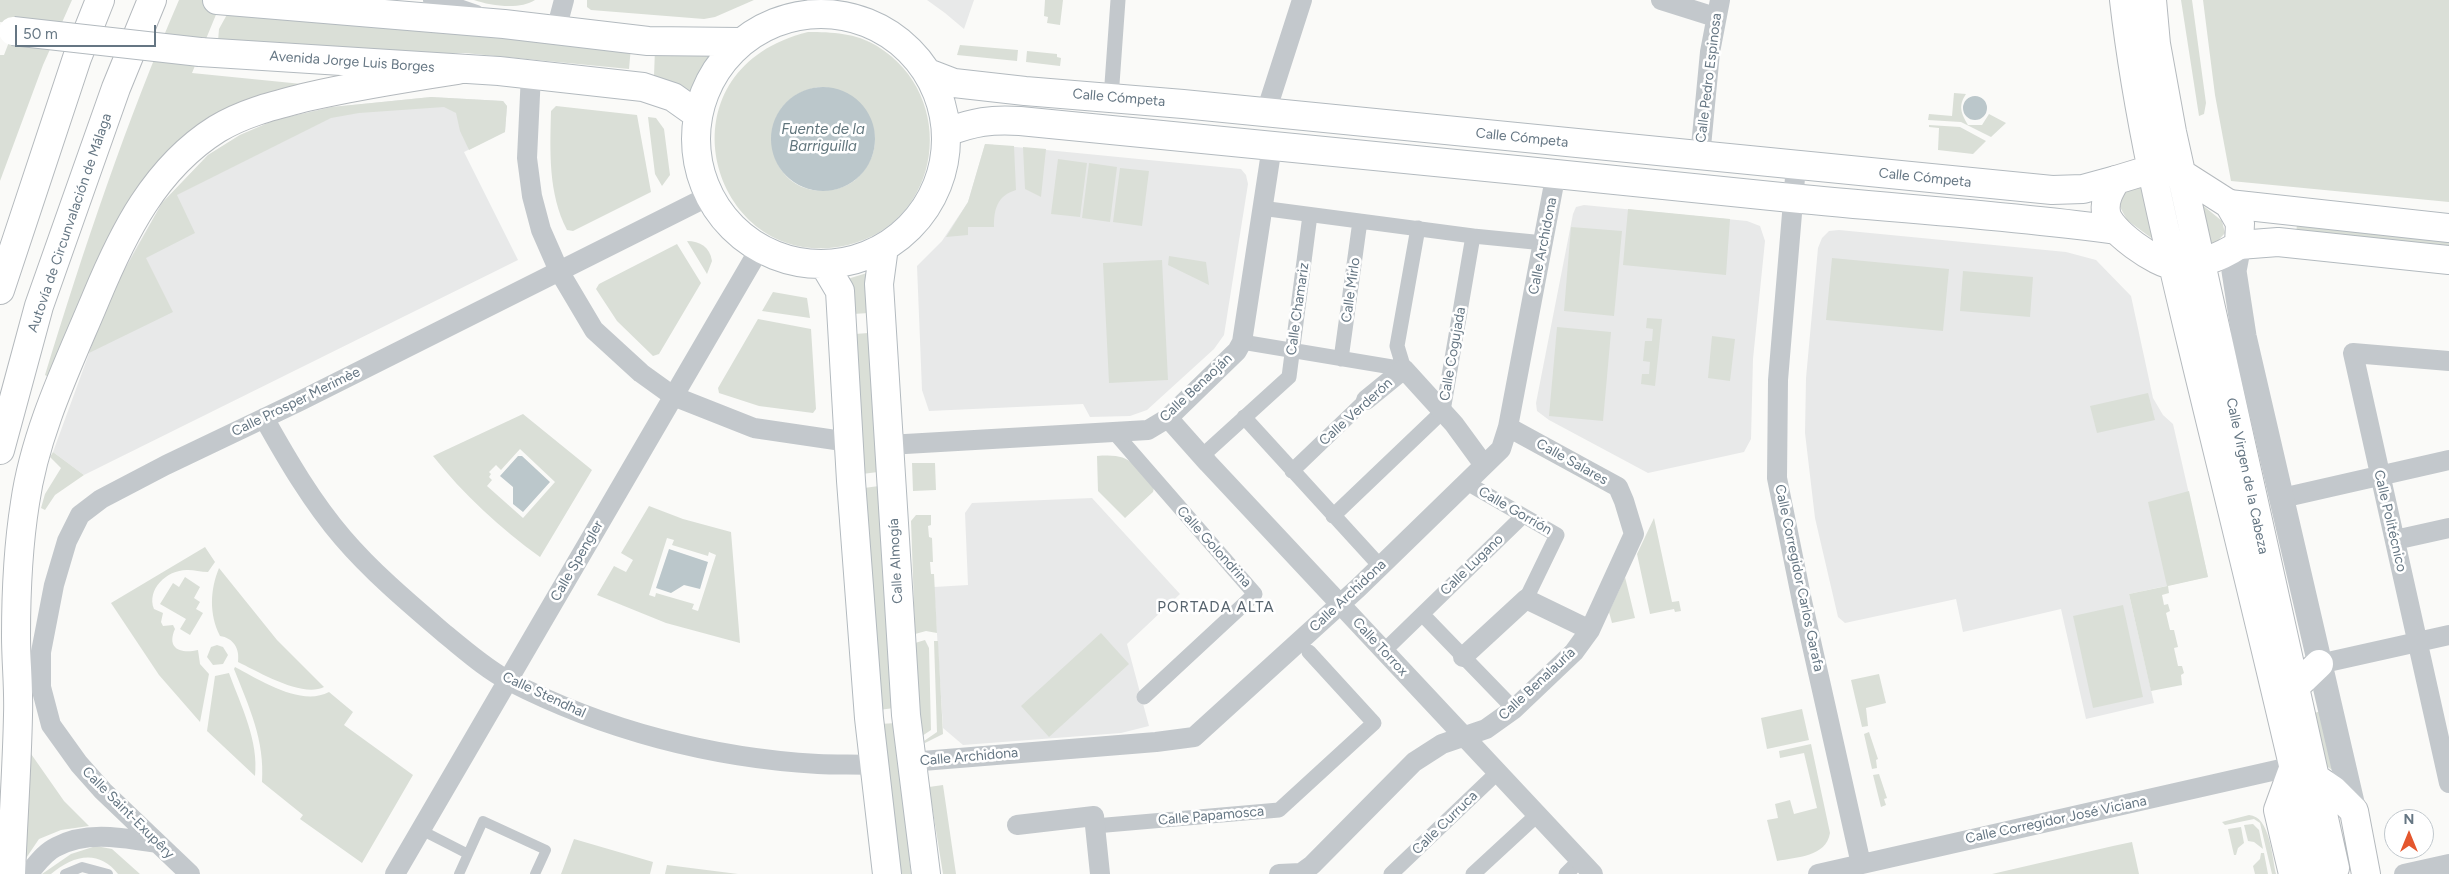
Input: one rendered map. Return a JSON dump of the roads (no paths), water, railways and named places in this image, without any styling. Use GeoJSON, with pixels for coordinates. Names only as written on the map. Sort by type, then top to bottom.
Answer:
{"type":"FeatureCollection","features":[{"type":"Feature","properties":{"kind":"main road"},"geometry":{"type":"LineString","coordinates":[[0,290],[77,58],[100,0]]}},
{"type":"Feature","properties":{"kind":"main road","name":"Autovía de Circunvalación de Málaga"},"geometry":{"type":"LineString","coordinates":[[0,450],[39,306],[116,88],[152,0]]}},
{"type":"Feature","properties":{"kind":"main road"},"geometry":{"type":"LineString","coordinates":[[217,0],[504,24],[648,41],[740,42]]}},
{"type":"Feature","properties":{"kind":"main road","name":"Calle Virgen de la Cabeza"},"geometry":{"type":"LineString","coordinates":[[2124,0],[2132,66],[2171,266],[2305,772],[2336,874]]}},
{"type":"Feature","properties":{"kind":"main road","name":"Calle Virgen de la Cabeza"},"geometry":{"type":"LineString","coordinates":[[2152,0],[2156,44],[2172,132],[2295,686],[2318,874]]}},
{"type":"Feature","properties":{"kind":"main road"},"geometry":{"type":"LineString","coordinates":[[818,7],[880,28],[907,47],[928,73],[944,112],[947,132],[944,167],[931,199],[911,226],[884,247],[855,260],[824,264],[784,259],[760,248],[731,226],[720,214],[709,196],[698,167],[695,141],[697,114],[706,87],[716,71],[740,42],[763,27],[818,7]]}},
{"type":"Feature","properties":{"kind":"main road","name":"Avenida Jorge Luis Borges"},"geometry":{"type":"LineString","coordinates":[[7,31],[200,52],[531,74],[643,87],[673,97],[697,114]]}},
{"type":"Feature","properties":{"kind":"main road"},"geometry":{"type":"LineString","coordinates":[[11,874],[18,713],[16,636],[18,568],[25,502],[38,446],[59,388],[112,260],[129,228],[161,177],[179,158],[220,128],[242,117],[266,107],[343,88],[463,69]]}},
{"type":"Feature","properties":{"kind":"main road","name":"Calle Cómpeta"},"geometry":{"type":"LineString","coordinates":[[928,73],[954,83],[1025,91],[1266,112],[2052,190],[2083,189],[2152,169]]}},
{"type":"Feature","properties":{"kind":"main road"},"geometry":{"type":"LineString","coordinates":[[947,132],[973,122],[996,119],[1794,198],[2036,219],[2116,230]]}},
{"type":"Feature","properties":{"kind":"main road"},"geometry":{"type":"LineString","coordinates":[[2152,169],[2182,174],[2229,204],[2449,228]]}},
{"type":"Feature","properties":{"kind":"main road"},"geometry":{"type":"LineString","coordinates":[[2116,180],[2107,195],[2106,212],[2116,230],[2158,260],[2171,266],[2201,263],[2221,257],[2239,244],[2278,242],[2449,260]]}},
{"type":"Feature","properties":{"kind":"main road"},"geometry":{"type":"LineString","coordinates":[[2229,204],[2240,223],[2239,244]]}},
{"type":"Feature","properties":{"kind":"main road","name":"Calle Almogía"},"geometry":{"type":"LineString","coordinates":[[884,247],[879,284],[888,445],[910,762],[926,874]]}},
{"type":"Feature","properties":{"kind":"main road"},"geometry":{"type":"LineString","coordinates":[[824,264],[840,291],[869,718],[887,874]]}},
{"type":"Feature","properties":{"kind":"main road"},"geometry":{"type":"LineString","coordinates":[[2295,686],[2319,664]]}},
{"type":"Feature","properties":{"kind":"main road"},"geometry":{"type":"LineString","coordinates":[[2293,874],[2278,810],[2305,772],[2354,811]]}},
{"type":"Feature","properties":{"kind":"main road","name":"Calle Virgen de la Cabeza"},"geometry":{"type":"LineString","coordinates":[[2354,811],[2366,874]]}},
{"type":"Feature","properties":{"kind":"street"},"geometry":{"type":"LineString","coordinates":[[433,0],[504,24]]}},
{"type":"Feature","properties":{"kind":"street"},"geometry":{"type":"LineString","coordinates":[[556,30],[564,0]]}},
{"type":"Feature","properties":{"kind":"street"},"geometry":{"type":"LineString","coordinates":[[1111,98],[1118,0]]}},
{"type":"Feature","properties":{"kind":"street"},"geometry":{"type":"LineString","coordinates":[[1266,112],[1302,0]]}},
{"type":"Feature","properties":{"kind":"street"},"geometry":{"type":"LineString","coordinates":[[1662,0],[1718,8]]}},
{"type":"Feature","properties":{"kind":"street","name":"Calle Pedro Espinosa"},"geometry":{"type":"LineString","coordinates":[[1700,156],[1718,8]]}},
{"type":"Feature","properties":{"kind":"street"},"geometry":{"type":"LineString","coordinates":[[531,74],[527,158],[532,196],[541,230],[559,271],[594,330],[641,374],[673,396],[754,428],[849,442]]}},
{"type":"Feature","properties":{"kind":"street","name":"Calle Benaoján"},"geometry":{"type":"LineString","coordinates":[[888,445],[1148,430],[1168,418],[1237,351],[1242,342],[1272,146]]}},
{"type":"Feature","properties":{"kind":"street","name":"Calle Corregidor Carlos Garafa"},"geometry":{"type":"LineString","coordinates":[[1796,166],[1778,380],[1777,478],[1802,601],[1861,864]]}},
{"type":"Feature","properties":{"kind":"street","name":"Calle Archidona"},"geometry":{"type":"LineString","coordinates":[[910,762],[1156,742],[1194,737],[1340,604],[1501,449],[1508,427],[1556,173]]}},
{"type":"Feature","properties":{"kind":"street","name":"Calle Prosper Merimèe"},"geometry":{"type":"LineString","coordinates":[[51,725],[41,686],[41,652],[56,576],[67,541],[80,515],[101,499],[709,196]]}},
{"type":"Feature","properties":{"kind":"street"},"geometry":{"type":"LineString","coordinates":[[1261,208],[1473,236],[1544,243]]}},
{"type":"Feature","properties":{"kind":"street","name":"Calle Chamariz"},"geometry":{"type":"LineString","coordinates":[[1202,456],[1289,377],[1310,215]]}},
{"type":"Feature","properties":{"kind":"street","name":"Calle Mirlo"},"geometry":{"type":"LineString","coordinates":[[1341,359],[1360,222]]}},
{"type":"Feature","properties":{"kind":"street","name":"Calle Verderón"},"geometry":{"type":"LineString","coordinates":[[1292,470],[1366,400],[1404,369],[1397,346],[1418,228]]}},
{"type":"Feature","properties":{"kind":"street","name":"Calle Cogujada"},"geometry":{"type":"LineString","coordinates":[[1333,516],[1443,411],[1473,236]]}},
{"type":"Feature","properties":{"kind":"street","name":"Calle Virgen de la Cabeza"},"geometry":{"type":"LineString","coordinates":[[2239,244],[2234,271],[2236,296],[2354,811]]}},
{"type":"Feature","properties":{"kind":"street","name":"Calle Spengler"},"geometry":{"type":"LineString","coordinates":[[394,874],[760,248]]}},
{"type":"Feature","properties":{"kind":"street"},"geometry":{"type":"LineString","coordinates":[[1242,342],[1404,369],[1443,411],[1484,465]]}},
{"type":"Feature","properties":{"kind":"street","name":"Calle Politécnico"},"geometry":{"type":"LineString","coordinates":[[2449,362],[2353,353],[2417,642],[2446,753],[2449,783]]}},
{"type":"Feature","properties":{"kind":"street","name":"Calle Stendhal"},"geometry":{"type":"LineString","coordinates":[[264,418],[292,467],[343,538],[416,609],[475,658],[508,680],[588,715],[676,743],[754,758],[818,764],[874,765]]}},
{"type":"Feature","properties":{"kind":"street","name":"Calle Torrox"},"geometry":{"type":"LineString","coordinates":[[1168,418],[1587,867]]}},
{"type":"Feature","properties":{"kind":"street"},"geometry":{"type":"LineString","coordinates":[[1244,418],[1380,566]]}},
{"type":"Feature","properties":{"kind":"street","name":"Calle Salares"},"geometry":{"type":"LineString","coordinates":[[1508,427],[1618,487],[1634,534]]}},
{"type":"Feature","properties":{"kind":"street","name":"Calle Golondrina"},"geometry":{"type":"LineString","coordinates":[[1114,432],[1255,594],[1144,696]]}},
{"type":"Feature","properties":{"kind":"street"},"geometry":{"type":"LineString","coordinates":[[2282,498],[2449,460]]}},
{"type":"Feature","properties":{"kind":"street","name":"Calle Gorrión"},"geometry":{"type":"LineString","coordinates":[[1463,657],[1526,599],[1558,535],[1467,483]]}},
{"type":"Feature","properties":{"kind":"street","name":"Calle Lugano"},"geometry":{"type":"LineString","coordinates":[[1384,651],[1522,516]]}},
{"type":"Feature","properties":{"kind":"street"},"geometry":{"type":"LineString","coordinates":[[2394,540],[2449,528]]}},
{"type":"Feature","properties":{"kind":"street","name":"Calle Benalauría"},"geometry":{"type":"LineString","coordinates":[[1301,873],[1312,865],[1414,762],[1442,744],[1486,729],[1514,709],[1574,652],[1590,630],[1634,534]]}},
{"type":"Feature","properties":{"kind":"street"},"geometry":{"type":"LineString","coordinates":[[1526,599],[1590,630]]}},
{"type":"Feature","properties":{"kind":"street"},"geometry":{"type":"LineString","coordinates":[[1422,614],[1514,709]]}},
{"type":"Feature","properties":{"kind":"street"},"geometry":{"type":"LineString","coordinates":[[2319,664],[2449,635]]}},
{"type":"Feature","properties":{"kind":"street","name":"Calle Papamosca"},"geometry":{"type":"LineString","coordinates":[[1095,826],[1279,810],[1374,723],[1309,652]]}},
{"type":"Feature","properties":{"kind":"street","name":"Calle Saint-Exupêry"},"geometry":{"type":"LineString","coordinates":[[51,725],[79,764],[103,791],[190,874]]}},
{"type":"Feature","properties":{"kind":"street","name":"Calle Curruca"},"geometry":{"type":"LineString","coordinates":[[1391,874],[1499,772]]}},
{"type":"Feature","properties":{"kind":"street","name":"Calle Corregidor José Viciana"},"geometry":{"type":"LineString","coordinates":[[1818,874],[2236,781],[2305,772]]}},
{"type":"Feature","properties":{"kind":"street"},"geometry":{"type":"LineString","coordinates":[[1473,874],[1537,815]]}},
{"type":"Feature","properties":{"kind":"street"},"geometry":{"type":"LineString","coordinates":[[1017,824],[1094,816],[1100,874]]}},
{"type":"Feature","properties":{"kind":"street"},"geometry":{"type":"LineString","coordinates":[[28,874],[56,847],[90,837],[118,837],[156,843]]}},
{"type":"Feature","properties":{"kind":"street"},"geometry":{"type":"LineString","coordinates":[[2404,874],[2449,864]]}},
{"type":"Feature","properties":{"kind":"street"},"geometry":{"type":"LineString","coordinates":[[1566,874],[1587,867]]}},
{"type":"Feature","properties":{"kind":"street"},"geometry":{"type":"LineString","coordinates":[[1279,874],[1301,873]]}},
{"type":"Feature","properties":{"kind":"lane"},"geometry":{"type":"LineString","coordinates":[[459,874],[483,821],[546,850],[535,874]]}},
{"type":"Feature","properties":{"kind":"lane"},"geometry":{"type":"LineString","coordinates":[[421,830],[468,854]]}},
{"type":"Feature","properties":{"kind":"lane"},"geometry":{"type":"LineString","coordinates":[[65,874],[82,867],[108,874]]}},
{"type":"Feature","properties":{"kind":"water","name":"Fuente de la Barriguilla"},"geometry":{"type":"Polygon","coordinates":[[[823,87],[843,91],[860,102],[871,119],[875,139],[871,159],[860,176],[843,187],[823,191],[803,187],[786,176],[775,159],[771,139],[775,119],[786,102],[803,91],[823,87]]]}},
{"type":"Feature","properties":{"kind":"water"},"geometry":{"type":"Polygon","coordinates":[[[1975,96],[1983,100],[1987,108],[1983,116],[1975,120],[1967,116],[1963,108],[1967,100],[1975,96]]]}},
{"type":"Feature","properties":{"kind":"water"},"geometry":{"type":"Polygon","coordinates":[[[518,456],[522,456],[550,482],[523,512],[513,504],[513,487],[500,476],[518,456]]]}},
{"type":"Feature","properties":{"kind":"water"},"geometry":{"type":"Polygon","coordinates":[[[669,549],[708,562],[700,589],[684,585],[671,593],[656,588],[669,549]]]}},
{"type":"Feature","properties":{"kind":"district","name":"PORTADA ALTA"},"geometry":{"type":"Point","coordinates":[1216,608]}}]}
